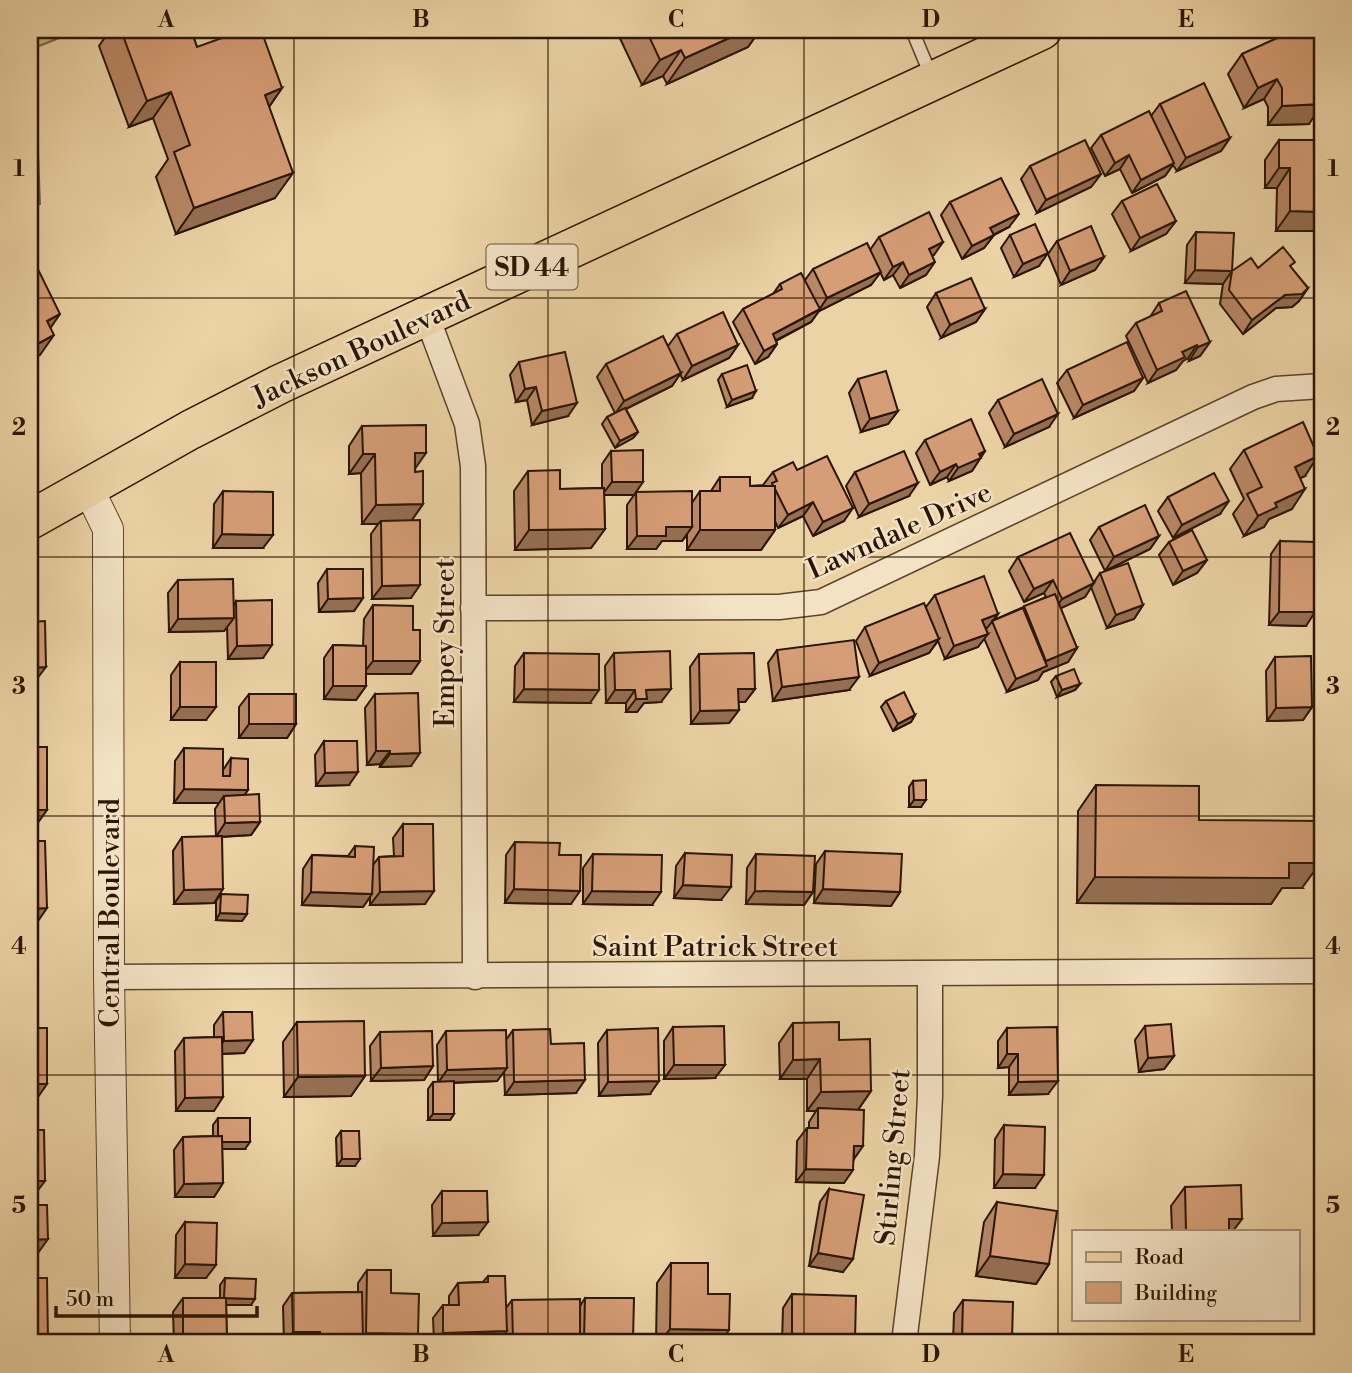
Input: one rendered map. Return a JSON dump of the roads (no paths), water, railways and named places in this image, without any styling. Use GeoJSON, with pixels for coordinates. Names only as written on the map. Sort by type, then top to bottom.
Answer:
{"type":"FeatureCollection","features":[{"type":"Feature","properties":{"kind":"main road","name":"Jackson Boulevard"},"geometry":{"type":"LineString","coordinates":[[30,520],[190,430],[280,384],[1042,30]]}},
{"type":"Feature","properties":{"kind":"street","name":"Empey Street"},"geometry":{"type":"LineString","coordinates":[[427,317],[452,380],[470,440],[473,466],[475,976]]}},
{"type":"Feature","properties":{"kind":"street","name":"Lawndale Drive"},"geometry":{"type":"LineString","coordinates":[[473,608],[779,607],[821,601],[1253,397],[1276,389],[1322,386]]}},
{"type":"Feature","properties":{"kind":"street","name":"Central Boulevard"},"geometry":{"type":"LineString","coordinates":[[88,488],[108,529],[109,977],[115,1343]]}},
{"type":"Feature","properties":{"kind":"street","name":"Saint Patrick Street"},"geometry":{"type":"LineString","coordinates":[[109,977],[1322,971]]}},
{"type":"Feature","properties":{"kind":"street","name":"Stirling Street"},"geometry":{"type":"LineString","coordinates":[[904,1343],[927,1156],[930,974]]}},
{"type":"Feature","properties":{"kind":"lane"},"geometry":{"type":"LineString","coordinates":[[912,30],[933,80]]}}]}
